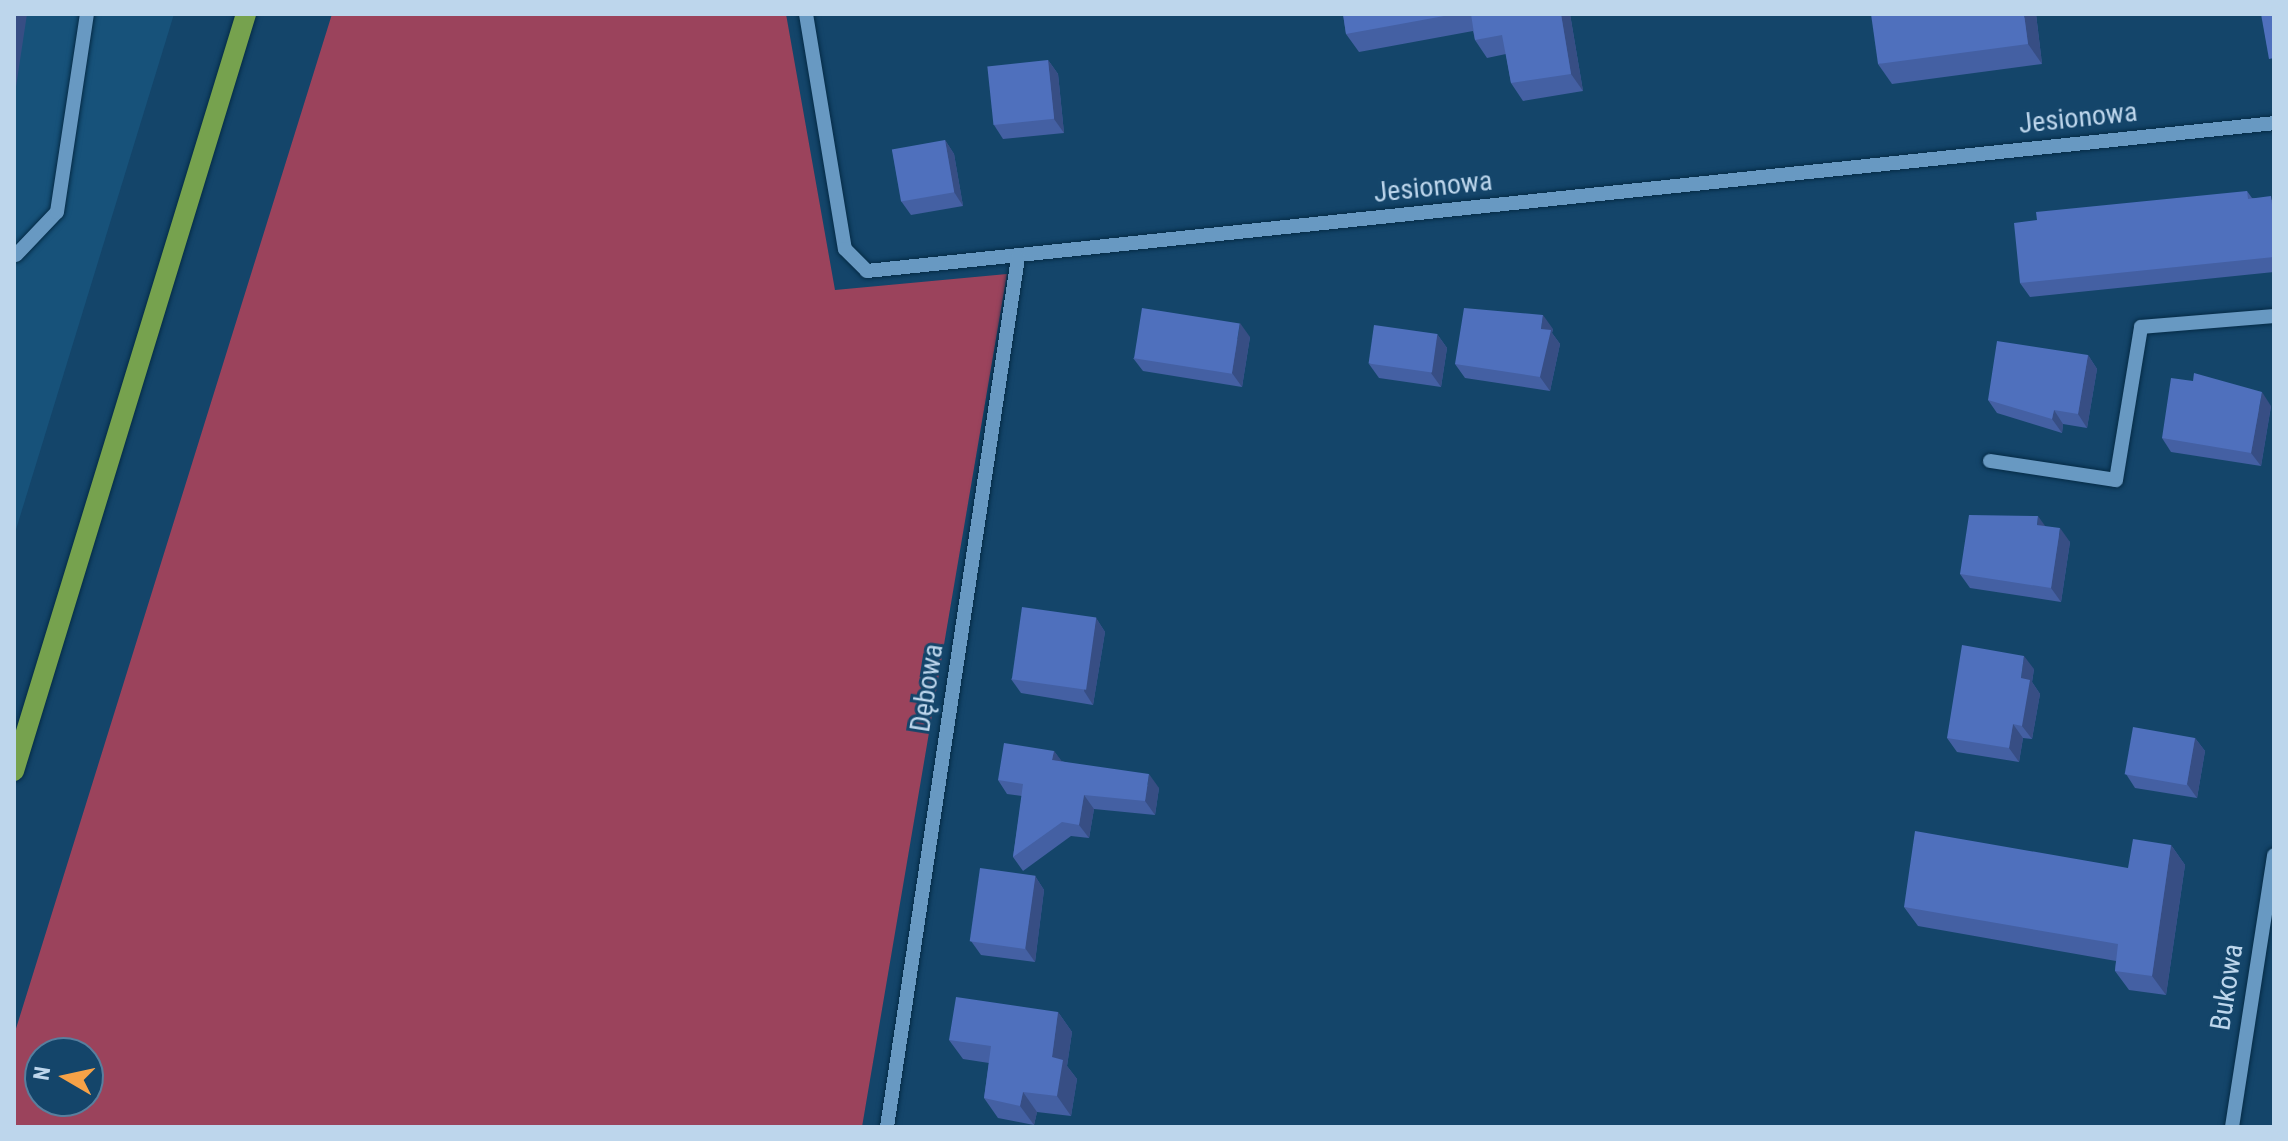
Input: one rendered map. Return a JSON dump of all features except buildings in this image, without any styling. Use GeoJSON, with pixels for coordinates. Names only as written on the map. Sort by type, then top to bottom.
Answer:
{"type":"FeatureCollection","features":[{"type":"Feature","properties":{"kind":"main road"},"geometry":{"type":"LineString","coordinates":[[14,771],[246,14]]}},
{"type":"Feature","properties":{"kind":"street"},"geometry":{"type":"LineString","coordinates":[[15,257],[57,212],[87,14]]}},
{"type":"Feature","properties":{"kind":"street","name":"Jesionowa"},"geometry":{"type":"LineString","coordinates":[[806,14],[845,249],[854,264],[867,271],[1018,258],[2274,123]]}},
{"type":"Feature","properties":{"kind":"street","name":"Dębowa"},"geometry":{"type":"LineString","coordinates":[[887,1127],[1018,258]]}},
{"type":"Feature","properties":{"kind":"street"},"geometry":{"type":"LineString","coordinates":[[1990,461],[2116,480],[2141,327],[2274,316]]}},
{"type":"Feature","properties":{"kind":"street","name":"Bukowa"},"geometry":{"type":"LineString","coordinates":[[2232,1127],[2274,855]]}},
{"type":"Feature","properties":{"kind":"shaded area"},"geometry":{"type":"Polygon","coordinates":[[[14,14],[174,14],[14,536],[14,14]]]}},
{"type":"Feature","properties":{"kind":"shaded area"},"geometry":{"type":"Polygon","coordinates":[[[332,14],[786,14],[835,290],[1007,274],[862,1127],[14,1127],[14,1035],[332,14]]]}}]}
